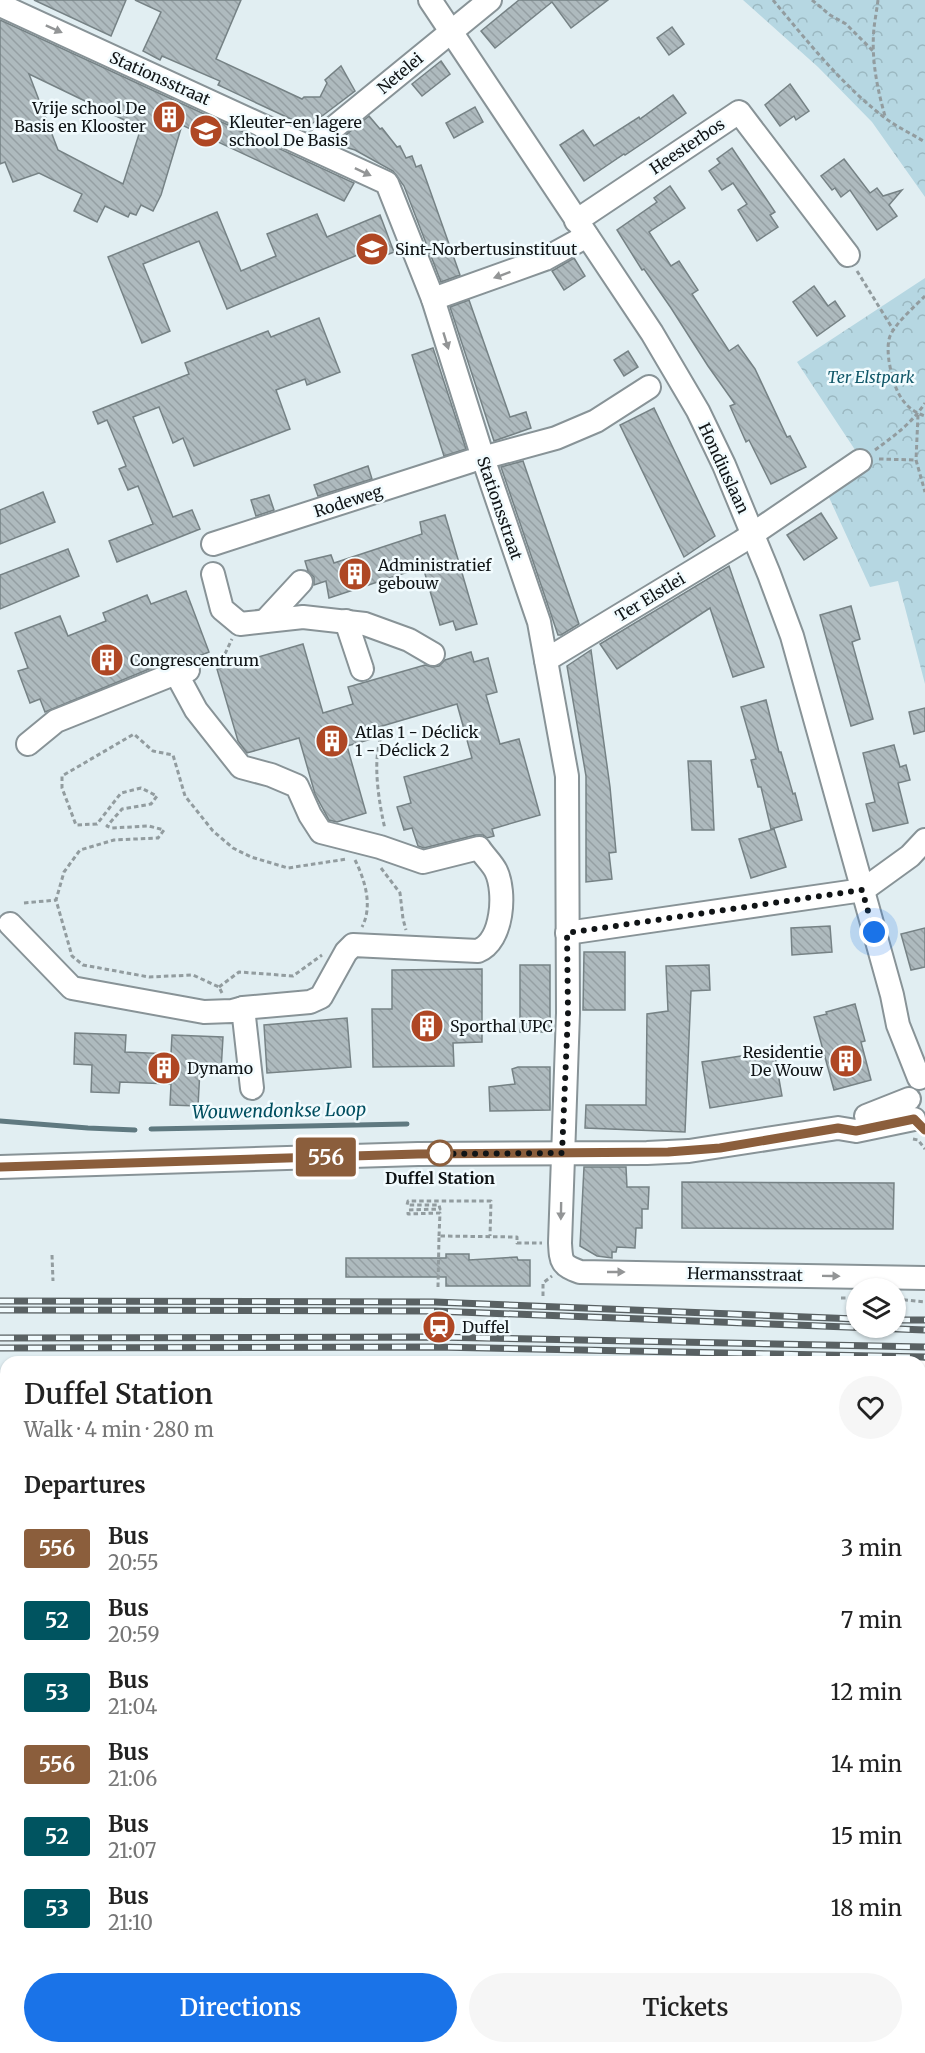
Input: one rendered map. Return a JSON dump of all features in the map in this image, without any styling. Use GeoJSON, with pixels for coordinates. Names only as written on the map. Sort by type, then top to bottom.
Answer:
{"type":"FeatureCollection","features":[{"type":"Feature","properties":{"kind":"street","name":"Hondiuslaan"},"geometry":{"type":"LineString","coordinates":[[430,0],[449,32],[652,333],[682,382],[720,456],[782,606],[801,665],[892,995],[898,1025],[922,1076],[912,1087],[916,1116]]}},
{"type":"Feature","properties":{"kind":"street","name":"Netelei"},"geometry":{"type":"LineString","coordinates":[[310,147],[490,0]]}},
{"type":"Feature","properties":{"kind":"street","name":"Stationsstraat"},"geometry":{"type":"LineString","coordinates":[[0,5],[387,183],[433,299],[483,458],[539,622],[567,776],[568,1023],[560,1243],[561,1260],[566,1267]]}},
{"type":"Feature","properties":{"kind":"street","name":"Heesterbos"},"geometry":{"type":"LineString","coordinates":[[582,228],[739,112],[848,255]]}},
{"type":"Feature","properties":{"kind":"street"},"geometry":{"type":"LineString","coordinates":[[433,299],[545,259],[582,228]]}},
{"type":"Feature","properties":{"kind":"street","name":"Rodeweg"},"geometry":{"type":"LineString","coordinates":[[213,544],[483,458],[556,438],[596,421],[649,387]]}},
{"type":"Feature","properties":{"kind":"street","name":"Ter Elstlei"},"geometry":{"type":"LineString","coordinates":[[546,660],[741,542],[862,460]]}},
{"type":"Feature","properties":{"kind":"street"},"geometry":{"type":"LineString","coordinates":[[213,574],[222,609],[240,624],[303,617],[346,621],[365,624],[409,640],[433,654]]}},
{"type":"Feature","properties":{"kind":"street"},"geometry":{"type":"LineString","coordinates":[[265,621],[301,582]]}},
{"type":"Feature","properties":{"kind":"street"},"geometry":{"type":"LineString","coordinates":[[346,621],[362,669]]}},
{"type":"Feature","properties":{"kind":"street"},"geometry":{"type":"LineString","coordinates":[[10,924],[72,988],[204,1012],[232,1011],[310,1002],[321,997],[346,952],[353,945],[478,951],[485,948],[497,931],[502,906],[496,872],[479,848],[423,862],[380,847],[321,832],[310,815],[297,786],[241,767],[196,710],[182,671],[56,721],[28,744]]}},
{"type":"Feature","properties":{"kind":"street"},"geometry":{"type":"LineString","coordinates":[[567,933],[862,890],[910,856],[925,840]]}},
{"type":"Feature","properties":{"kind":"street","name":"Hondiuslaan"},"geometry":{"type":"LineString","coordinates":[[892,995],[925,1055]]}},
{"type":"Feature","properties":{"kind":"street"},"geometry":{"type":"LineString","coordinates":[[243,1008],[252,1088]]}},
{"type":"Feature","properties":{"kind":"street"},"geometry":{"type":"LineString","coordinates":[[0,1167],[418,1154],[689,1151],[838,1128],[853,1120],[886,1109],[916,1116]]}},
{"type":"Feature","properties":{"kind":"street","name":"Hermansstraat"},"geometry":{"type":"LineString","coordinates":[[566,1267],[580,1272],[925,1278]]}},
{"type":"Feature","properties":{"kind":"path"},"geometry":{"type":"LineString","coordinates":[[773,0],[812,47],[849,86],[886,118],[925,141]]}},
{"type":"Feature","properties":{"kind":"path"},"geometry":{"type":"LineString","coordinates":[[812,0],[830,15],[846,24],[873,51]]}},
{"type":"Feature","properties":{"kind":"path"},"geometry":{"type":"LineString","coordinates":[[878,0],[873,51],[877,89],[886,118]]}},
{"type":"Feature","properties":{"kind":"path"},"geometry":{"type":"LineString","coordinates":[[848,255],[894,331]]}},
{"type":"Feature","properties":{"kind":"path"},"geometry":{"type":"LineString","coordinates":[[925,296],[890,335],[888,354],[892,381],[906,405],[925,416]]}},
{"type":"Feature","properties":{"kind":"path"},"geometry":{"type":"LineString","coordinates":[[862,460],[904,429],[925,403]]}},
{"type":"Feature","properties":{"kind":"path"},"geometry":{"type":"LineString","coordinates":[[918,414],[916,460],[925,492]]}},
{"type":"Feature","properties":{"kind":"path"},"geometry":{"type":"LineString","coordinates":[[862,460],[916,460]]}},
{"type":"Feature","properties":{"kind":"path"},"geometry":{"type":"LineString","coordinates":[[182,671],[224,656],[240,624]]}},
{"type":"Feature","properties":{"kind":"path"},"geometry":{"type":"LineString","coordinates":[[327,950],[293,976],[238,972],[219,987],[193,975],[149,977],[83,965],[72,956],[56,900],[64,872],[80,850],[114,840],[158,838],[164,830],[149,826],[112,828],[107,826],[122,809],[152,804],[157,796],[141,788],[122,793],[97,824],[76,825],[62,788],[62,776],[134,734],[153,751],[172,755],[185,796],[213,831],[233,848],[251,857],[288,868],[354,858],[366,881],[367,911],[363,926],[354,932]]}},
{"type":"Feature","properties":{"kind":"path"},"geometry":{"type":"LineString","coordinates":[[24,903],[56,900]]}},
{"type":"Feature","properties":{"kind":"path"},"geometry":{"type":"LineString","coordinates":[[438,1287],[440,1213],[408,1214],[408,1210],[440,1209],[439,1205],[408,1205],[408,1202],[491,1201],[490,1236]]}},
{"type":"Feature","properties":{"kind":"path"},"geometry":{"type":"LineString","coordinates":[[439,1236],[517,1237],[517,1243],[538,1243]]}},
{"type":"Feature","properties":{"kind":"path"},"geometry":{"type":"LineString","coordinates":[[52,1256],[53,1281]]}},
{"type":"Feature","properties":{"kind":"path"},"geometry":{"type":"LineString","coordinates":[[543,1282],[543,1296]]}},
{"type":"Feature","properties":{"kind":"path"},"geometry":{"type":"LineString","coordinates":[[906,1300],[925,1302]]}},
{"type":"Feature","properties":{"kind":"green space"},"geometry":{"type":"Polygon","coordinates":[[[743,0],[925,0],[925,197],[872,122],[818,67],[743,0]]]}},
{"type":"Feature","properties":{"kind":"green space","name":"Ter Elstpark"},"geometry":{"type":"Polygon","coordinates":[[[925,278],[925,684],[898,581],[870,587],[827,493],[867,468],[797,362],[925,278]]]}},
{"type":"Feature","properties":{"kind":"building"},"geometry":{"type":"Polygon","coordinates":[[[34,0],[126,0],[111,36],[34,0]]]}},
{"type":"Feature","properties":{"kind":"building"},"geometry":{"type":"Polygon","coordinates":[[[135,0],[241,0],[216,59],[302,99],[320,97],[327,83],[325,80],[341,66],[355,91],[305,129],[292,123],[293,120],[218,85],[220,81],[162,56],[160,60],[143,51],[161,12],[135,0]]]}},
{"type":"Feature","properties":{"kind":"building"},"geometry":{"type":"Polygon","coordinates":[[[519,0],[608,0],[571,28],[552,2],[495,48],[481,31],[519,0]]]}},
{"type":"Feature","properties":{"kind":"building","name":"Vrije school De Basis en Klooster"},"geometry":{"type":"Polygon","coordinates":[[[0,20],[354,183],[344,201],[182,125],[161,195],[153,211],[141,205],[136,215],[130,213],[128,217],[105,206],[97,222],[74,211],[82,194],[39,173],[13,182],[5,162],[0,164],[0,20]],[[29,74],[58,150],[123,184],[141,128],[29,74]]]}},
{"type":"Feature","properties":{"kind":"building"},"geometry":{"type":"Polygon","coordinates":[[[672,27],[684,44],[669,55],[657,38],[672,27]]]}},
{"type":"Feature","properties":{"kind":"building"},"geometry":{"type":"Polygon","coordinates":[[[441,61],[450,74],[422,96],[412,84],[441,61]]]}},
{"type":"Feature","properties":{"kind":"building"},"geometry":{"type":"Polygon","coordinates":[[[790,84],[809,111],[796,120],[794,116],[780,126],[765,105],[790,84]]]}},
{"type":"Feature","properties":{"kind":"building"},"geometry":{"type":"Polygon","coordinates":[[[673,95],[686,113],[584,181],[560,145],[583,130],[594,146],[639,117],[640,119],[673,95]]]}},
{"type":"Feature","properties":{"kind":"building"},"geometry":{"type":"Polygon","coordinates":[[[475,107],[483,122],[454,138],[446,123],[475,107]]]}},
{"type":"Feature","properties":{"kind":"building"},"geometry":{"type":"Polygon","coordinates":[[[369,116],[397,147],[400,146],[406,158],[412,156],[416,167],[421,165],[460,275],[441,282],[404,186],[393,171],[355,150],[335,144],[369,116]]]}},
{"type":"Feature","properties":{"kind":"building"},"geometry":{"type":"Polygon","coordinates":[[[732,148],[775,212],[770,215],[778,227],[757,241],[738,210],[747,204],[733,183],[722,190],[709,171],[720,163],[717,159],[732,148]]]}},
{"type":"Feature","properties":{"kind":"building"},"geometry":{"type":"Polygon","coordinates":[[[844,159],[870,193],[877,188],[883,196],[902,190],[889,205],[897,216],[877,230],[850,190],[841,197],[835,188],[832,190],[821,176],[844,159]]]}},
{"type":"Feature","properties":{"kind":"building"},"geometry":{"type":"Polygon","coordinates":[[[670,186],[685,208],[649,232],[671,266],[679,261],[698,290],[692,294],[729,351],[738,345],[755,369],[787,437],[790,436],[806,467],[771,484],[749,440],[746,442],[730,406],[735,404],[617,230],[657,202],[654,198],[670,186]]]}},
{"type":"Feature","properties":{"kind":"building"},"geometry":{"type":"Polygon","coordinates":[[[217,212],[241,271],[276,256],[267,234],[317,214],[327,237],[380,215],[394,252],[376,259],[372,249],[227,309],[199,241],[143,264],[170,331],[142,343],[108,257],[217,212]]]}},
{"type":"Feature","properties":{"kind":"building"},"geometry":{"type":"Polygon","coordinates":[[[574,258],[585,276],[564,290],[552,271],[574,258]]]}},
{"type":"Feature","properties":{"kind":"building"},"geometry":{"type":"Polygon","coordinates":[[[814,286],[828,306],[835,301],[845,316],[817,336],[793,302],[814,286]]]}},
{"type":"Feature","properties":{"kind":"building"},"geometry":{"type":"Polygon","coordinates":[[[469,300],[510,417],[526,412],[531,428],[494,441],[450,307],[469,300]]]}},
{"type":"Feature","properties":{"kind":"building"},"geometry":{"type":"Polygon","coordinates":[[[319,318],[340,372],[307,385],[305,379],[276,390],[290,429],[194,466],[183,438],[173,443],[159,407],[133,417],[173,517],[192,510],[200,529],[117,562],[109,541],[153,524],[138,486],[128,490],[119,469],[126,466],[107,420],[98,424],[93,412],[189,374],[185,363],[268,331],[271,337],[319,318]]]}},
{"type":"Feature","properties":{"kind":"building"},"geometry":{"type":"Polygon","coordinates":[[[433,348],[466,449],[444,456],[412,355],[433,348]]]}},
{"type":"Feature","properties":{"kind":"building"},"geometry":{"type":"Polygon","coordinates":[[[628,351],[638,367],[624,376],[614,360],[628,351]]]}},
{"type":"Feature","properties":{"kind":"building"},"geometry":{"type":"Polygon","coordinates":[[[654,408],[715,536],[684,557],[620,425],[654,408]]]}},
{"type":"Feature","properties":{"kind":"building"},"geometry":{"type":"Polygon","coordinates":[[[523,461],[579,624],[561,635],[558,635],[501,467],[523,461]]]}},
{"type":"Feature","properties":{"kind":"building"},"geometry":{"type":"Polygon","coordinates":[[[368,466],[372,479],[318,496],[314,485],[368,466]]]}},
{"type":"Feature","properties":{"kind":"building"},"geometry":{"type":"Polygon","coordinates":[[[43,492],[55,522],[0,544],[0,510],[43,492]]]}},
{"type":"Feature","properties":{"kind":"building"},"geometry":{"type":"Polygon","coordinates":[[[269,495],[274,510],[256,516],[251,500],[269,495]]]}},
{"type":"Feature","properties":{"kind":"building"},"geometry":{"type":"Polygon","coordinates":[[[821,513],[837,538],[804,560],[787,535],[821,513]]]}},
{"type":"Feature","properties":{"kind":"building","name":"Administratief gebouw"},"geometry":{"type":"Polygon","coordinates":[[[445,515],[477,624],[456,630],[453,621],[440,625],[423,567],[329,598],[326,581],[314,585],[314,577],[308,571],[305,561],[331,555],[334,563],[422,534],[420,522],[445,515]]]}},
{"type":"Feature","properties":{"kind":"building"},"geometry":{"type":"Polygon","coordinates":[[[68,549],[79,576],[0,609],[0,575],[68,549]]]}},
{"type":"Feature","properties":{"kind":"building"},"geometry":{"type":"Polygon","coordinates":[[[729,566],[764,667],[733,677],[710,608],[617,669],[600,644],[729,566]]]}},
{"type":"Feature","properties":{"kind":"building","name":"Congrescentrum"},"geometry":{"type":"Polygon","coordinates":[[[186,591],[209,652],[194,658],[171,660],[45,712],[40,699],[30,703],[18,671],[28,668],[15,633],[60,616],[68,636],[106,621],[103,613],[147,595],[151,604],[186,591]]]}},
{"type":"Feature","properties":{"kind":"building"},"geometry":{"type":"Polygon","coordinates":[[[851,606],[860,639],[852,642],[873,719],[851,726],[820,615],[851,606]]]}},
{"type":"Feature","properties":{"kind":"building","name":"Atlas 1 - Déclick 1 - Déclick 2"},"geometry":{"type":"Polygon","coordinates":[[[303,644],[323,713],[353,704],[348,687],[425,665],[439,666],[445,660],[471,652],[474,662],[488,658],[497,692],[486,695],[500,744],[519,739],[540,815],[492,829],[494,836],[487,838],[483,835],[476,835],[424,848],[418,846],[412,828],[404,830],[397,807],[411,803],[404,777],[472,758],[457,704],[372,729],[375,738],[347,746],[366,813],[337,822],[329,820],[315,794],[299,738],[247,753],[238,741],[217,669],[303,644]]]}},
{"type":"Feature","properties":{"kind":"building"},"geometry":{"type":"Polygon","coordinates":[[[591,650],[610,787],[616,852],[609,853],[612,879],[586,882],[586,776],[567,666],[591,650]]]}},
{"type":"Feature","properties":{"kind":"building"},"geometry":{"type":"Polygon","coordinates":[[[766,700],[779,752],[781,752],[793,794],[795,793],[802,820],[771,829],[761,787],[758,787],[751,760],[756,759],[741,707],[766,700]]]}},
{"type":"Feature","properties":{"kind":"building"},"geometry":{"type":"Polygon","coordinates":[[[925,708],[925,731],[914,734],[909,712],[925,708]]]}},
{"type":"Feature","properties":{"kind":"building"},"geometry":{"type":"Polygon","coordinates":[[[894,745],[900,767],[906,765],[910,780],[898,783],[908,823],[873,831],[866,804],[875,802],[863,753],[894,745]]]}},
{"type":"Feature","properties":{"kind":"building"},"geometry":{"type":"Polygon","coordinates":[[[688,761],[711,761],[714,830],[692,830],[688,761]]]}},
{"type":"Feature","properties":{"kind":"building"},"geometry":{"type":"Polygon","coordinates":[[[774,829],[786,867],[751,878],[739,839],[774,829]]]}},
{"type":"Feature","properties":{"kind":"building"},"geometry":{"type":"Polygon","coordinates":[[[830,926],[832,952],[792,955],[791,928],[830,926]]]}},
{"type":"Feature","properties":{"kind":"building"},"geometry":{"type":"Polygon","coordinates":[[[925,928],[925,967],[911,970],[901,934],[925,928]]]}},
{"type":"Feature","properties":{"kind":"building"},"geometry":{"type":"Polygon","coordinates":[[[584,952],[625,952],[625,1010],[583,1010],[584,952]]]}},
{"type":"Feature","properties":{"kind":"building"},"geometry":{"type":"Polygon","coordinates":[[[520,965],[550,965],[550,1032],[520,1032],[520,965]]]}},
{"type":"Feature","properties":{"kind":"building"},"geometry":{"type":"Polygon","coordinates":[[[709,965],[710,990],[691,991],[685,1132],[585,1128],[586,1105],[646,1105],[647,1014],[668,1011],[666,966],[709,965]]]}},
{"type":"Feature","properties":{"kind":"building","name":"Sporthal UPC"},"geometry":{"type":"Polygon","coordinates":[[[482,969],[482,1042],[453,1043],[454,1066],[373,1067],[372,1009],[392,1009],[392,970],[482,969]]]}},
{"type":"Feature","properties":{"kind":"building","name":"Residentie De Wouw"},"geometry":{"type":"Polygon","coordinates":[[[855,1004],[865,1041],[861,1042],[871,1080],[834,1090],[814,1017],[855,1004]]]}},
{"type":"Feature","properties":{"kind":"building"},"geometry":{"type":"Polygon","coordinates":[[[347,1018],[351,1067],[267,1073],[264,1025],[347,1018]]]}},
{"type":"Feature","properties":{"kind":"building","name":"Dynamo"},"geometry":{"type":"Polygon","coordinates":[[[75,1033],[126,1035],[125,1052],[171,1054],[172,1035],[223,1037],[221,1071],[200,1070],[198,1106],[170,1105],[171,1084],[120,1082],[119,1093],[91,1092],[92,1065],[74,1064],[75,1033]]]}},
{"type":"Feature","properties":{"kind":"building"},"geometry":{"type":"Polygon","coordinates":[[[774,1051],[782,1096],[710,1108],[702,1062],[774,1051]]]}},
{"type":"Feature","properties":{"kind":"building"},"geometry":{"type":"Polygon","coordinates":[[[550,1067],[550,1110],[490,1111],[489,1087],[515,1084],[512,1069],[550,1067]]]}},
{"type":"Feature","properties":{"kind":"building"},"geometry":{"type":"Polygon","coordinates":[[[584,1167],[626,1167],[627,1187],[649,1187],[648,1209],[642,1209],[642,1228],[636,1228],[635,1248],[617,1247],[616,1252],[612,1252],[612,1258],[597,1256],[580,1246],[584,1167]]]}},
{"type":"Feature","properties":{"kind":"building"},"geometry":{"type":"Polygon","coordinates":[[[682,1182],[894,1183],[893,1229],[682,1228],[682,1182]]]}},
{"type":"Feature","properties":{"kind":"building"},"geometry":{"type":"Polygon","coordinates":[[[446,1254],[469,1254],[469,1260],[517,1257],[518,1260],[530,1260],[530,1286],[446,1286],[446,1277],[346,1277],[346,1258],[446,1258],[446,1254]]]}},
{"type":"Feature","properties":{"kind":"waterway","name":"Wouwendonkse Loop"},"geometry":{"type":"LineString","coordinates":[[0,1121],[135,1130]]}},
{"type":"Feature","properties":{"kind":"waterway","name":"Wouwendonkse Loop"},"geometry":{"type":"LineString","coordinates":[[151,1129],[407,1124]]}},
{"type":"Feature","properties":{"kind":"railway"},"geometry":{"type":"LineString","coordinates":[[0,1301],[435,1302],[846,1319]]}},
{"type":"Feature","properties":{"kind":"railway"},"geometry":{"type":"LineString","coordinates":[[0,1310],[434,1311],[925,1330]]}},
{"type":"Feature","properties":{"kind":"railway"},"geometry":{"type":"LineString","coordinates":[[906,1320],[925,1320]]}},
{"type":"Feature","properties":{"kind":"railway"},"geometry":{"type":"LineString","coordinates":[[0,1338],[434,1337],[925,1347]]}},
{"type":"Feature","properties":{"kind":"railway"},"geometry":{"type":"LineString","coordinates":[[0,1348],[436,1347],[876,1356]]}},
{"type":"Feature","properties":{"kind":"bus line","name":"556"},"geometry":{"type":"LineString","coordinates":[[0,1167],[418,1154],[647,1153],[720,1148],[838,1128],[856,1131],[914,1119],[925,1130]]}},
{"type":"Feature","properties":{"kind":"place","name":"Vrije school De Basis en Klooster"},"geometry":{"type":"Point","coordinates":[169,117]}},
{"type":"Feature","properties":{"kind":"place","name":"Kleuter-en lagere school De Basis"},"geometry":{"type":"Point","coordinates":[206,131]}},
{"type":"Feature","properties":{"kind":"place","name":"Sint-Norbertusinstituut"},"geometry":{"type":"Point","coordinates":[372,249]}},
{"type":"Feature","properties":{"kind":"place","name":"Administratief gebouw"},"geometry":{"type":"Point","coordinates":[355,574]}},
{"type":"Feature","properties":{"kind":"place","name":"Congrescentrum"},"geometry":{"type":"Point","coordinates":[107,660]}},
{"type":"Feature","properties":{"kind":"place","name":"Atlas 1 - Déclick 1 - Déclick 2"},"geometry":{"type":"Point","coordinates":[332,741]}},
{"type":"Feature","properties":{"kind":"place","name":"Sporthal UPC"},"geometry":{"type":"Point","coordinates":[427,1026]}},
{"type":"Feature","properties":{"kind":"place","name":"Residentie De Wouw"},"geometry":{"type":"Point","coordinates":[846,1061]}},
{"type":"Feature","properties":{"kind":"place","name":"Dynamo"},"geometry":{"type":"Point","coordinates":[164,1068]}},
{"type":"Feature","properties":{"kind":"place","name":"Duffel Station"},"geometry":{"type":"Point","coordinates":[440,1153]}},
{"type":"Feature","properties":{"kind":"place","name":"Duffel"},"geometry":{"type":"Point","coordinates":[439,1327]}},
{"type":"Feature","properties":{"kind":"route"},"geometry":{"type":"LineString","coordinates":[[440,1153],[436,1154],[562,1153],[568,1013],[567,933],[862,890],[874,932]]}}]}
